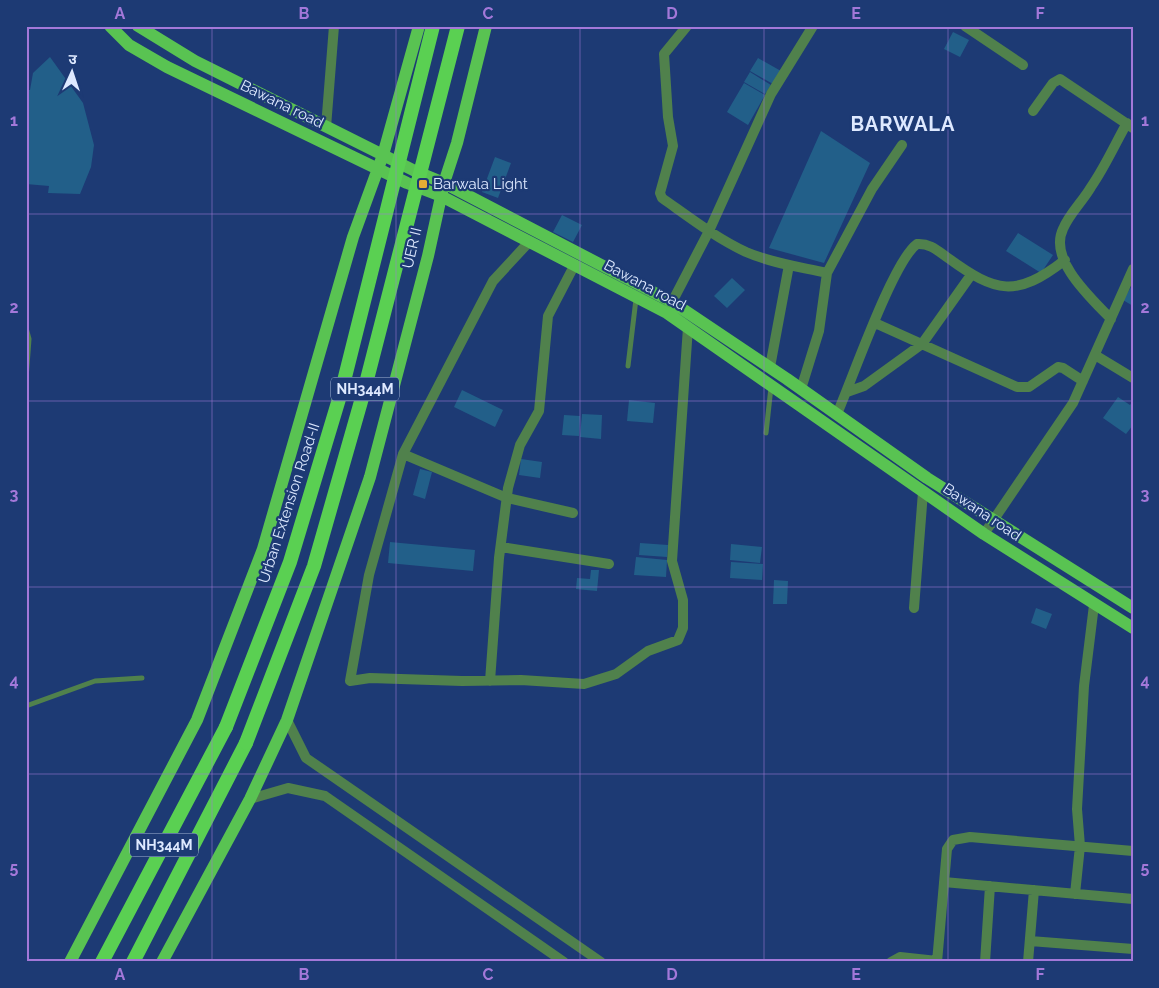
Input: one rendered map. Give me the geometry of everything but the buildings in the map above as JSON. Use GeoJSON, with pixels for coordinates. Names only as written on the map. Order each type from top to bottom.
{"type":"FeatureCollection","features":[{"type":"Feature","properties":{"kind":"highway","name":"Urban Extension Road-II"},"geometry":{"type":"LineString","coordinates":[[102,962],[226,727],[290,562],[342,389],[433,26]]}},
{"type":"Feature","properties":{"kind":"highway","name":"NH344M"},"geometry":{"type":"LineString","coordinates":[[133,962],[246,743],[316,557],[364,391],[458,26]]}},
{"type":"Feature","properties":{"kind":"main road","name":"Bawana road"},"geometry":{"type":"LineString","coordinates":[[110,26],[129,44],[166,67],[378,169],[441,196],[574,266],[636,296],[669,307],[688,328],[771,384],[923,492],[984,534],[1133,628]]}},
{"type":"Feature","properties":{"kind":"main road","name":"Bawana road"},"geometry":{"type":"LineString","coordinates":[[138,26],[195,61],[383,155],[444,183],[669,307],[770,367],[993,521],[1133,608]]}},
{"type":"Feature","properties":{"kind":"main road"},"geometry":{"type":"LineString","coordinates":[[70,962],[197,720],[263,549],[353,237],[383,155],[419,26]]}},
{"type":"Feature","properties":{"kind":"main road","name":"UER II"},"geometry":{"type":"LineString","coordinates":[[162,962],[250,799],[287,720],[370,477],[428,256],[444,183],[457,143],[486,26]]}},
{"type":"Feature","properties":{"kind":"street"},"geometry":{"type":"LineString","coordinates":[[326,127],[334,26]]}},
{"type":"Feature","properties":{"kind":"street"},"geometry":{"type":"LineString","coordinates":[[687,26],[664,54],[668,118],[673,146],[660,193],[662,198],[709,231],[746,252],[789,265],[827,273]]}},
{"type":"Feature","properties":{"kind":"street"},"geometry":{"type":"LineString","coordinates":[[669,307],[709,231],[771,94],[813,26]]}},
{"type":"Feature","properties":{"kind":"street"},"geometry":{"type":"LineString","coordinates":[[965,26],[1023,65]]}},
{"type":"Feature","properties":{"kind":"street"},"geometry":{"type":"LineString","coordinates":[[1033,111],[1053,83],[1060,79],[1130,125],[1062,231],[1060,242],[1065,260],[1074,278],[1111,319]]}},
{"type":"Feature","properties":{"kind":"street"},"geometry":{"type":"LineString","coordinates":[[802,389],[819,331],[827,273],[872,190],[902,145]]}},
{"type":"Feature","properties":{"kind":"street"},"geometry":{"type":"LineString","coordinates":[[529,242],[493,281],[403,454],[369,576],[350,681],[370,678],[521,680],[574,684],[593,682],[616,674],[648,651],[672,643],[681,634],[683,593],[672,561],[688,328]]}},
{"type":"Feature","properties":{"kind":"street"},"geometry":{"type":"LineString","coordinates":[[837,414],[895,275],[912,247],[917,244],[932,247],[971,275],[994,285],[1010,287],[1036,281],[1065,260]]}},
{"type":"Feature","properties":{"kind":"street"},"geometry":{"type":"LineString","coordinates":[[770,367],[789,265]]}},
{"type":"Feature","properties":{"kind":"street"},"geometry":{"type":"LineString","coordinates":[[490,681],[507,498],[520,445],[539,410],[548,316],[574,266]]}},
{"type":"Feature","properties":{"kind":"street"},"geometry":{"type":"LineString","coordinates":[[984,534],[1073,403],[1132,273]]}},
{"type":"Feature","properties":{"kind":"street"},"geometry":{"type":"LineString","coordinates":[[847,392],[864,386],[922,344],[971,275]]}},
{"type":"Feature","properties":{"kind":"street"},"geometry":{"type":"LineString","coordinates":[[875,323],[1024,388],[1034,385],[1058,367],[1063,368],[1083,381]]}},
{"type":"Feature","properties":{"kind":"street"},"geometry":{"type":"LineString","coordinates":[[1095,355],[1133,378]]}},
{"type":"Feature","properties":{"kind":"street"},"geometry":{"type":"LineString","coordinates":[[403,454],[507,498],[573,513]]}},
{"type":"Feature","properties":{"kind":"street"},"geometry":{"type":"LineString","coordinates":[[914,608],[923,492]]}},
{"type":"Feature","properties":{"kind":"street"},"geometry":{"type":"LineString","coordinates":[[501,547],[609,564]]}},
{"type":"Feature","properties":{"kind":"street"},"geometry":{"type":"LineString","coordinates":[[1075,894],[1080,846],[1077,809],[1083,710],[1094,605]]}},
{"type":"Feature","properties":{"kind":"street"},"geometry":{"type":"LineString","coordinates":[[287,720],[306,758],[601,962]]}},
{"type":"Feature","properties":{"kind":"street"},"geometry":{"type":"LineString","coordinates":[[250,799],[288,788],[325,796],[564,962]]}},
{"type":"Feature","properties":{"kind":"street"},"geometry":{"type":"LineString","coordinates":[[891,962],[900,956],[937,961],[949,843],[963,837],[1133,851]]}},
{"type":"Feature","properties":{"kind":"street"},"geometry":{"type":"LineString","coordinates":[[944,882],[1133,899]]}},
{"type":"Feature","properties":{"kind":"street"},"geometry":{"type":"LineString","coordinates":[[984,962],[990,886]]}},
{"type":"Feature","properties":{"kind":"street"},"geometry":{"type":"LineString","coordinates":[[1028,962],[1034,890]]}},
{"type":"Feature","properties":{"kind":"street"},"geometry":{"type":"LineString","coordinates":[[1030,941],[1133,949]]}},
{"type":"Feature","properties":{"kind":"lane"},"geometry":{"type":"LineString","coordinates":[[628,366],[636,296]]}},
{"type":"Feature","properties":{"kind":"lane"},"geometry":{"type":"LineString","coordinates":[[26,328],[30,340],[26,379]]}},
{"type":"Feature","properties":{"kind":"lane"},"geometry":{"type":"LineString","coordinates":[[766,433],[771,384]]}},
{"type":"Feature","properties":{"kind":"lane"},"geometry":{"type":"LineString","coordinates":[[26,706],[95,681],[142,678]]}},
{"type":"Feature","properties":{"kind":"place","name":"Barwala Light"},"geometry":{"type":"Point","coordinates":[423,184]}},
{"type":"Feature","properties":{"kind":"district","name":"BARWALA"},"geometry":{"type":"Point","coordinates":[903,124]}}]}
